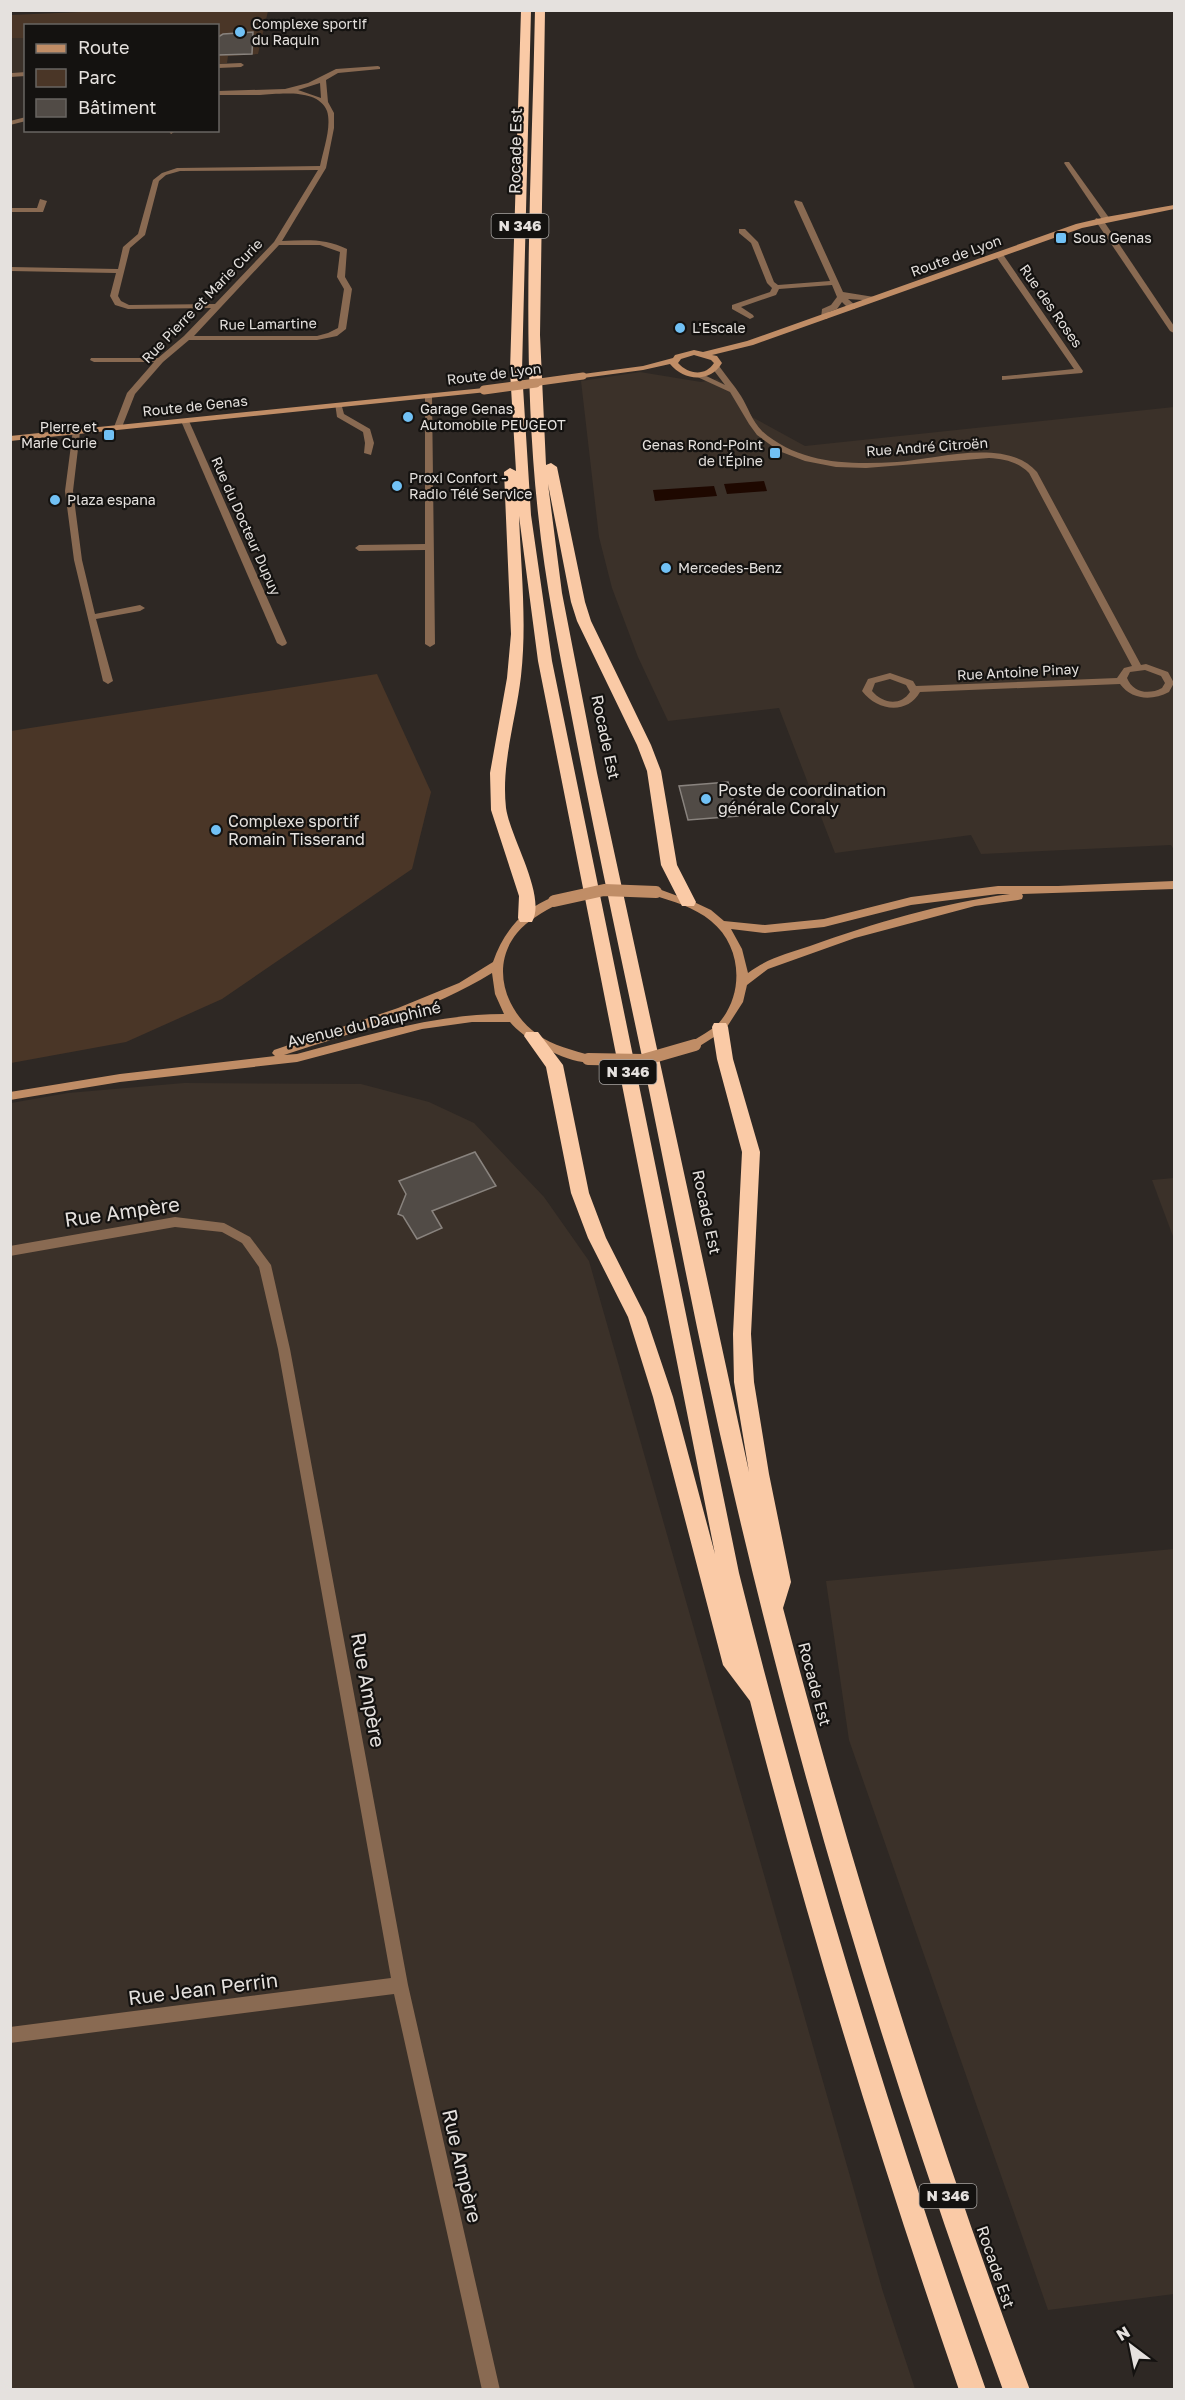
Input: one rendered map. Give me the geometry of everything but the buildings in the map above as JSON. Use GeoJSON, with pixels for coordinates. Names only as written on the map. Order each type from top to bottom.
{"type":"FeatureCollection","features":[{"type":"Feature","properties":{"kind":"highway","name":"Rocade Est"},"geometry":{"type":"LineString","coordinates":[[526,10],[516,371],[526,527],[548,673],[729,1572],[759,1698],[849,2020],[926,2259],[973,2390]]}},
{"type":"Feature","properties":{"kind":"highway","name":"Rocade Est"},"geometry":{"type":"LineString","coordinates":[[540,10],[534,335],[537,426],[544,513],[567,662],[739,1471],[772,1609],[817,1780],[910,2086],[992,2325],[1017,2390]]}},
{"type":"Feature","properties":{"kind":"highway"},"geometry":{"type":"LineString","coordinates":[[537,426],[547,434],[553,484],[578,602],[592,639],[640,736],[654,771],[669,865],[688,902]]}},
{"type":"Feature","properties":{"kind":"highway"},"geometry":{"type":"LineString","coordinates":[[519,442],[509,448],[519,634],[497,773],[499,810],[527,896],[526,918]]}},
{"type":"Feature","properties":{"kind":"highway"},"geometry":{"type":"LineString","coordinates":[[720,1027],[723,1051],[747,1130],[751,1152],[742,1334],[744,1382],[759,1474],[781,1582],[772,1609]]}},
{"type":"Feature","properties":{"kind":"highway"},"geometry":{"type":"LineString","coordinates":[[532,1036],[554,1065],[580,1193],[597,1238],[637,1317],[663,1397],[734,1665],[759,1698]]}},
{"type":"Feature","properties":{"kind":"main road","name":"Route de Lyon"},"geometry":{"type":"LineString","coordinates":[[383,400],[484,390],[643,368],[675,360],[688,353],[706,354],[750,343],[1102,220],[1174,207]]}},
{"type":"Feature","properties":{"kind":"main road","name":"Route de Lyon"},"geometry":{"type":"LineString","coordinates":[[643,368],[681,371],[697,375],[709,373],[750,343]]}},
{"type":"Feature","properties":{"kind":"main road"},"geometry":{"type":"LineString","coordinates":[[706,354],[714,358],[717,366]]}},
{"type":"Feature","properties":{"kind":"main road"},"geometry":{"type":"LineString","coordinates":[[675,360],[675,367],[681,371]]}},
{"type":"Feature","properties":{"kind":"main road","name":"Route de Genas"},"geometry":{"type":"LineString","coordinates":[[10,439],[383,400]]}},
{"type":"Feature","properties":{"kind":"main road"},"geometry":{"type":"LineString","coordinates":[[720,924],[765,929],[824,922],[911,901],[998,890],[1174,885]]}},
{"type":"Feature","properties":{"kind":"main road"},"geometry":{"type":"LineString","coordinates":[[621,888],[656,891],[688,902],[720,924],[740,951],[744,982],[737,1006],[720,1027],[695,1045],[662,1058],[625,1062],[588,1059],[558,1050],[532,1036],[512,1018],[499,992],[497,965],[506,940],[526,918],[554,901],[586,891],[621,888]]}},
{"type":"Feature","properties":{"kind":"main road"},"geometry":{"type":"LineString","coordinates":[[744,982],[764,966],[893,923],[975,902],[1058,890]]}},
{"type":"Feature","properties":{"kind":"main road","name":"Avenue du Dauphiné"},"geometry":{"type":"LineString","coordinates":[[224,1066],[291,1050],[402,1011],[463,986],[497,965]]}},
{"type":"Feature","properties":{"kind":"main road","name":"Avenue du Dauphiné"},"geometry":{"type":"LineString","coordinates":[[10,1096],[120,1078],[297,1058],[422,1025],[472,1018],[512,1018]]}},
{"type":"Feature","properties":{"kind":"street"},"geometry":{"type":"LineString","coordinates":[[219,66],[241,65]]}},
{"type":"Feature","properties":{"kind":"street"},"geometry":{"type":"LineString","coordinates":[[288,91],[313,84],[336,71],[378,68]]}},
{"type":"Feature","properties":{"kind":"street","name":"Rue Pierre et Marie Curie"},"geometry":{"type":"LineString","coordinates":[[118,427],[131,393],[160,360],[187,338],[219,306],[277,243],[323,168],[331,128],[331,113],[325,102],[323,79]]}},
{"type":"Feature","properties":{"kind":"street"},"geometry":{"type":"LineString","coordinates":[[219,93],[288,91],[310,95],[325,102]]}},
{"type":"Feature","properties":{"kind":"street"},"geometry":{"type":"LineString","coordinates":[[1067,163],[1174,331]]}},
{"type":"Feature","properties":{"kind":"street"},"geometry":{"type":"LineString","coordinates":[[219,306],[128,307],[118,303],[114,296],[127,247],[141,235],[156,180],[164,174],[179,169],[323,168]]}},
{"type":"Feature","properties":{"kind":"street"},"geometry":{"type":"LineString","coordinates":[[10,210],[40,210],[43,201]]}},
{"type":"Feature","properties":{"kind":"street"},"geometry":{"type":"LineString","coordinates":[[798,202],[833,283],[840,295],[852,307]]}},
{"type":"Feature","properties":{"kind":"street"},"geometry":{"type":"LineString","coordinates":[[742,231],[752,238],[771,283],[776,287],[833,283]]}},
{"type":"Feature","properties":{"kind":"street","name":"Rue Lamartine"},"geometry":{"type":"LineString","coordinates":[[187,338],[317,338],[332,336],[340,331],[343,327],[348,289],[341,277],[344,251],[336,245],[324,243],[277,243]]}},
{"type":"Feature","properties":{"kind":"street","name":"Rue des Roses"},"geometry":{"type":"LineString","coordinates":[[999,255],[1079,371],[1005,378]]}},
{"type":"Feature","properties":{"kind":"street"},"geometry":{"type":"LineString","coordinates":[[10,269],[120,271]]}},
{"type":"Feature","properties":{"kind":"street"},"geometry":{"type":"LineString","coordinates":[[750,317],[735,307],[773,293],[776,287]]}},
{"type":"Feature","properties":{"kind":"street"},"geometry":{"type":"LineString","coordinates":[[840,295],[874,299]]}},
{"type":"Feature","properties":{"kind":"street"},"geometry":{"type":"LineString","coordinates":[[824,317],[825,311],[834,307],[840,295]]}},
{"type":"Feature","properties":{"kind":"street"},"geometry":{"type":"LineString","coordinates":[[94,360],[160,360]]}},
{"type":"Feature","properties":{"kind":"street","name":"Rue André Citroën"},"geometry":{"type":"LineString","coordinates":[[717,366],[757,431],[782,451],[815,462],[865,465],[982,454],[1001,455],[1026,465],[1033,472],[1137,667]]}},
{"type":"Feature","properties":{"kind":"street"},"geometry":{"type":"LineString","coordinates":[[697,375],[736,394]]}},
{"type":"Feature","properties":{"kind":"street"},"geometry":{"type":"LineString","coordinates":[[428,396],[430,644]]}},
{"type":"Feature","properties":{"kind":"street"},"geometry":{"type":"LineString","coordinates":[[338,405],[340,415],[366,428],[371,440],[368,453]]}},
{"type":"Feature","properties":{"kind":"street","name":"Rue du Docteur Dupuy"},"geometry":{"type":"LineString","coordinates":[[184,421],[282,643]]}},
{"type":"Feature","properties":{"kind":"street"},"geometry":{"type":"LineString","coordinates":[[76,432],[69,491],[78,560],[108,681]]}},
{"type":"Feature","properties":{"kind":"street"},"geometry":{"type":"LineString","coordinates":[[359,549],[429,547]]}},
{"type":"Feature","properties":{"kind":"street"},"geometry":{"type":"LineString","coordinates":[[91,617],[140,608]]}},
{"type":"Feature","properties":{"kind":"street"},"geometry":{"type":"LineString","coordinates":[[1137,667],[1153,668],[1171,679],[1166,690],[1151,695],[1133,691],[1122,681],[1126,670],[1137,667]]}},
{"type":"Feature","properties":{"kind":"street"},"geometry":{"type":"LineString","coordinates":[[890,676],[904,679],[914,689],[910,700],[892,705],[873,699],[867,691],[874,679],[890,676]]}},
{"type":"Feature","properties":{"kind":"street","name":"Rue Antoine Pinay"},"geometry":{"type":"LineString","coordinates":[[914,689],[1122,681]]}},
{"type":"Feature","properties":{"kind":"street","name":"Rue Ampère"},"geometry":{"type":"LineString","coordinates":[[10,1251],[176,1222],[224,1228],[246,1240],[265,1265],[284,1349],[400,1985],[491,2390]]}},
{"type":"Feature","properties":{"kind":"street","name":"Rue Jean Perrin"},"geometry":{"type":"LineString","coordinates":[[10,2035],[400,1985]]}},
{"type":"Feature","properties":{"kind":"shaded area"},"geometry":{"type":"Polygon","coordinates":[[[10,38],[24,38],[24,72],[11,72],[10,38]]]}},
{"type":"Feature","properties":{"kind":"shaded area"},"geometry":{"type":"Polygon","coordinates":[[[640,372],[701,382],[717,379],[738,394],[752,417],[805,446],[1174,407],[1174,850],[1171,845],[981,854],[971,835],[835,853],[779,708],[668,721],[638,657],[612,588],[599,537],[581,381],[640,372]]]}},
{"type":"Feature","properties":{"kind":"shaded area"},"geometry":{"type":"Polygon","coordinates":[[[764,481],[767,491],[727,494],[724,484],[764,481]]]}},
{"type":"Feature","properties":{"kind":"shaded area"},"geometry":{"type":"Polygon","coordinates":[[[714,486],[717,496],[655,501],[653,490],[714,486]]]}},
{"type":"Feature","properties":{"kind":"shaded area"},"geometry":{"type":"Polygon","coordinates":[[[184,1083],[361,1084],[429,1102],[474,1123],[544,1197],[589,1261],[883,2292],[915,2389],[11,2390],[11,1103],[68,1093],[184,1083]]]}},
{"type":"Feature","properties":{"kind":"shaded area"},"geometry":{"type":"Polygon","coordinates":[[[1174,1178],[1174,1239],[1152,1180],[1174,1178]]]}},
{"type":"Feature","properties":{"kind":"shaded area"},"geometry":{"type":"Polygon","coordinates":[[[1174,1549],[1174,2294],[1048,2310],[849,1740],[826,1581],[1174,1549]]]}},
{"type":"Feature","properties":{"kind":"green space","name":"Complexe sportif du Raquin"},"geometry":{"type":"Polygon","coordinates":[[[129,10],[268,11],[258,54],[228,56],[227,63],[219,64],[219,24],[24,24],[24,38],[11,38],[10,15],[129,10]]]}},
{"type":"Feature","properties":{"kind":"green space","name":"Complexe sportif Romain Tisserand"},"geometry":{"type":"Polygon","coordinates":[[[377,674],[431,792],[412,869],[222,999],[126,1042],[11,1063],[11,731],[377,674]]]}},
{"type":"Feature","properties":{"kind":"place","name":"Complexe sportif du Raquin"},"geometry":{"type":"Point","coordinates":[240,32]}},
{"type":"Feature","properties":{"kind":"place","name":"Sous Genas"},"geometry":{"type":"Point","coordinates":[1061,238]}},
{"type":"Feature","properties":{"kind":"place","name":"L'Escale"},"geometry":{"type":"Point","coordinates":[680,328]}},
{"type":"Feature","properties":{"kind":"place","name":"Garage Genas Automobile PEUGEOT"},"geometry":{"type":"Point","coordinates":[408,417]}},
{"type":"Feature","properties":{"kind":"place","name":"Pierre et Marie Curie"},"geometry":{"type":"Point","coordinates":[109,435]}},
{"type":"Feature","properties":{"kind":"place","name":"Genas Rond-Point de l'Épine"},"geometry":{"type":"Point","coordinates":[775,453]}},
{"type":"Feature","properties":{"kind":"place","name":"Proxi Confort - Radio Télé Service"},"geometry":{"type":"Point","coordinates":[397,486]}},
{"type":"Feature","properties":{"kind":"place","name":"Plaza espana"},"geometry":{"type":"Point","coordinates":[55,500]}},
{"type":"Feature","properties":{"kind":"place","name":"Mercedes-Benz"},"geometry":{"type":"Point","coordinates":[666,568]}},
{"type":"Feature","properties":{"kind":"place","name":"Poste de coordination générale Coraly"},"geometry":{"type":"Point","coordinates":[706,799]}},
{"type":"Feature","properties":{"kind":"place","name":"Complexe sportif Romain Tisserand"},"geometry":{"type":"Point","coordinates":[216,830]}}]}
